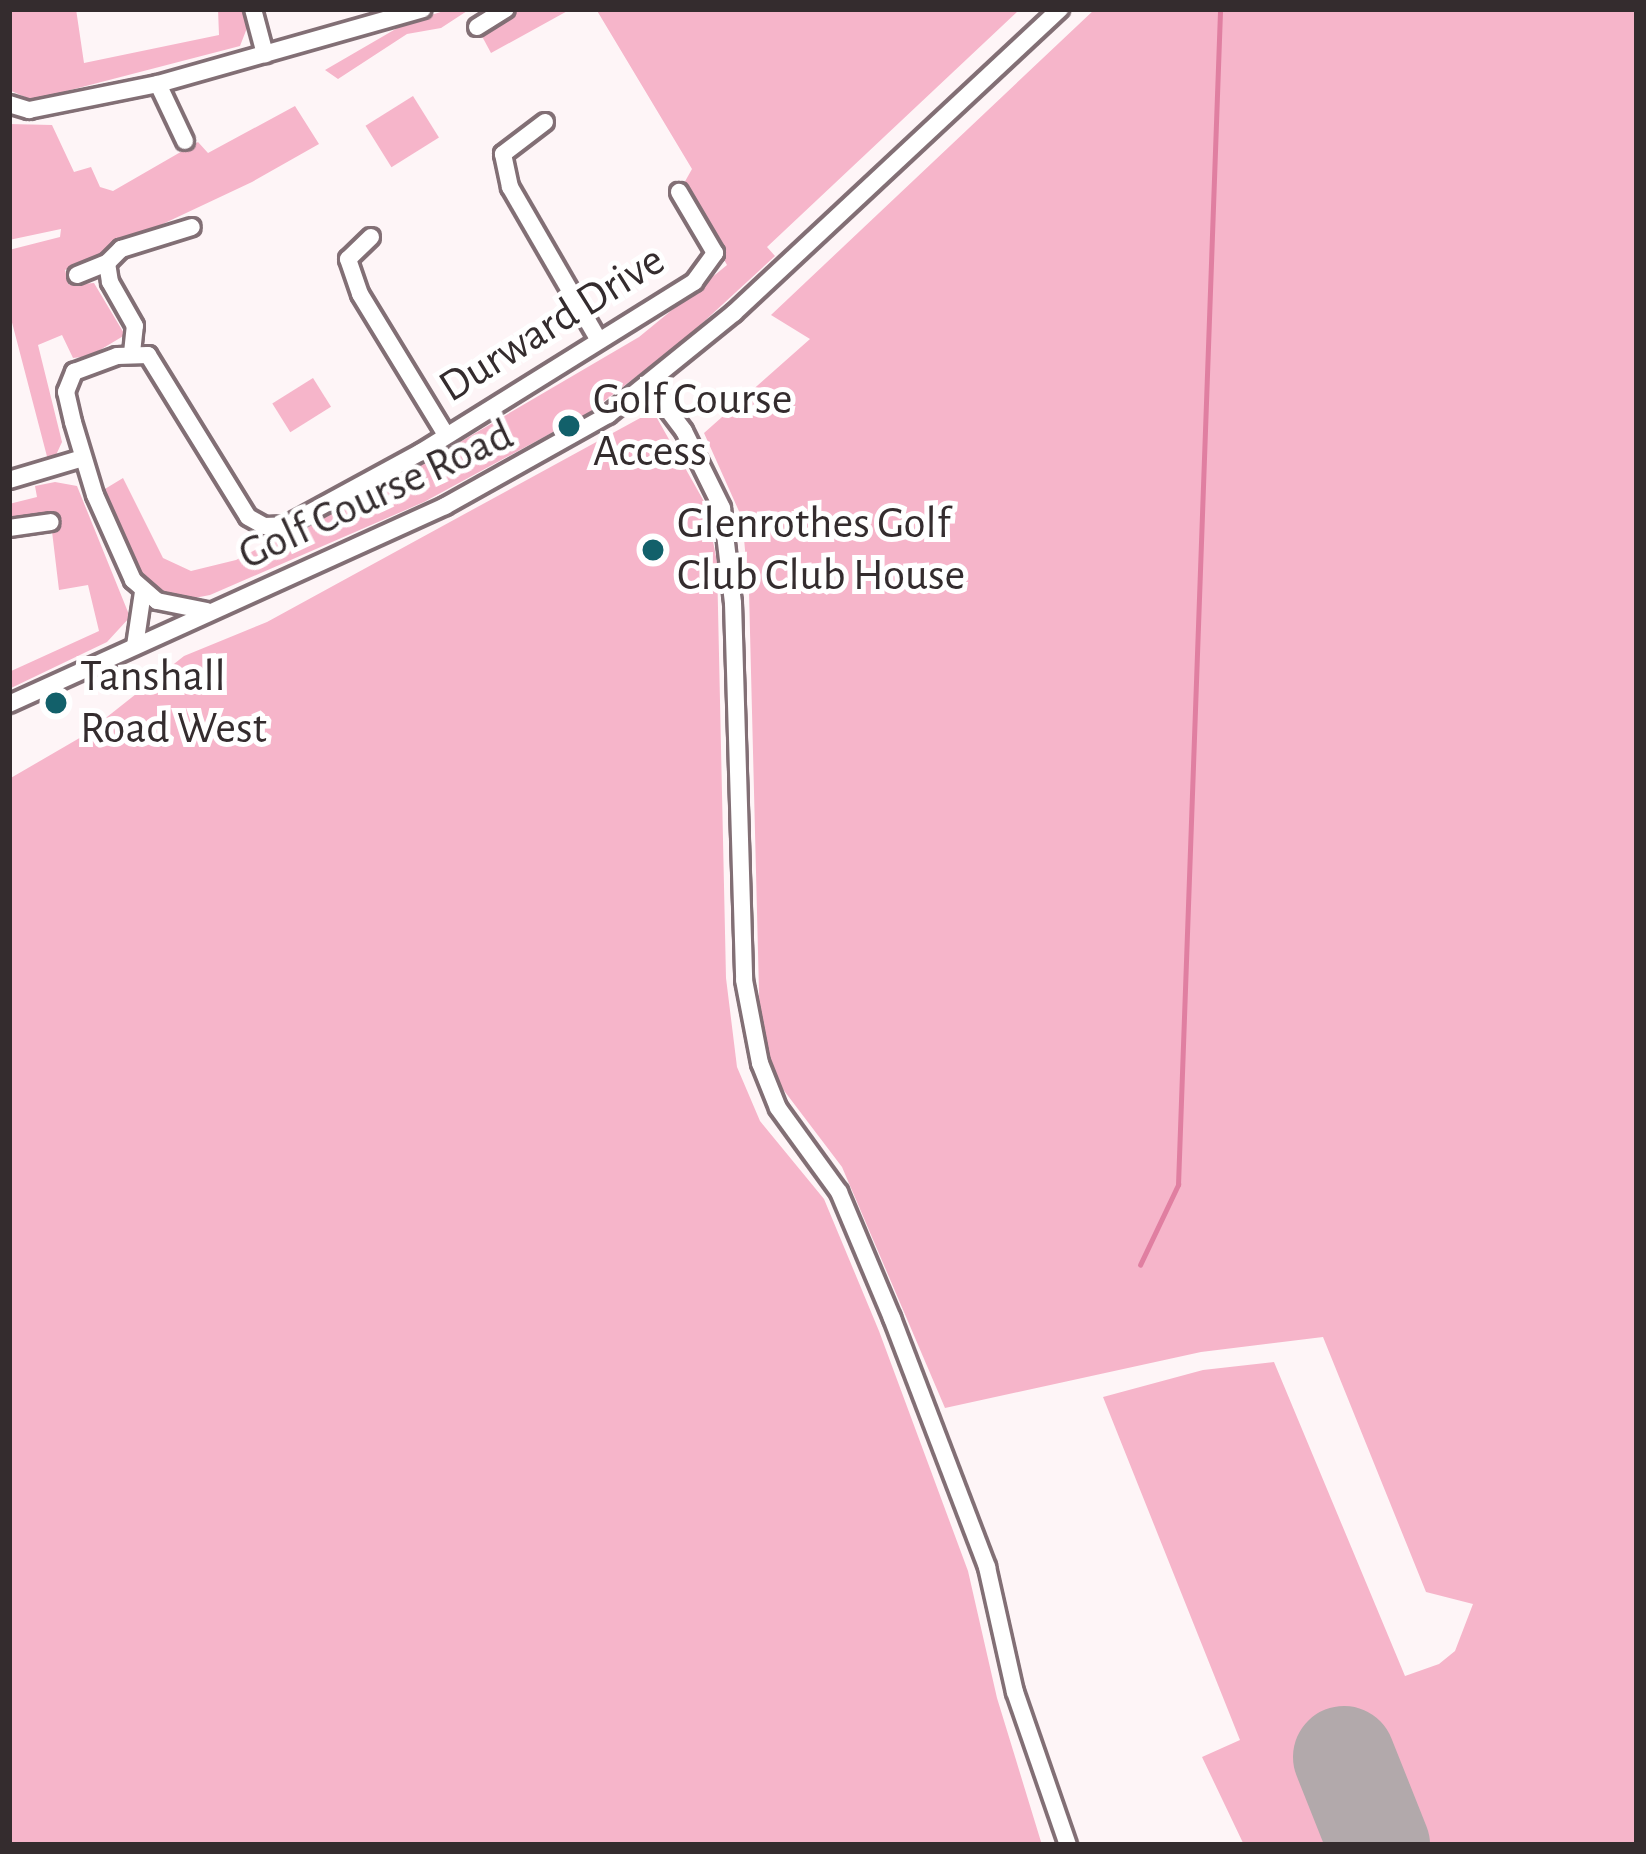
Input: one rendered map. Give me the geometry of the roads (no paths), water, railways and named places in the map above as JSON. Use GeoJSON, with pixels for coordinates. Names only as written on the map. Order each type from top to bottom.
{"type":"FeatureCollection","features":[{"type":"Feature","properties":{"kind":"street"},"geometry":{"type":"LineString","coordinates":[[253,9],[265,54]]}},
{"type":"Feature","properties":{"kind":"street"},"geometry":{"type":"LineString","coordinates":[[9,104],[29,110],[158,84],[423,9]]}},
{"type":"Feature","properties":{"kind":"street"},"geometry":{"type":"LineString","coordinates":[[477,27],[506,9]]}},
{"type":"Feature","properties":{"kind":"street","name":"Golf Course Road"},"geometry":{"type":"LineString","coordinates":[[9,704],[502,478],[650,386],[1060,9]]}},
{"type":"Feature","properties":{"kind":"street"},"geometry":{"type":"LineString","coordinates":[[158,84],[185,141]]}},
{"type":"Feature","properties":{"kind":"street"},"geometry":{"type":"LineString","coordinates":[[545,122],[503,154],[510,187],[598,339]]}},
{"type":"Feature","properties":{"kind":"street","name":"Durward Drive"},"geometry":{"type":"LineString","coordinates":[[131,353],[156,362],[240,506],[264,526],[287,525],[694,283],[715,253],[679,192]]}},
{"type":"Feature","properties":{"kind":"street"},"geometry":{"type":"LineString","coordinates":[[77,275],[107,263],[122,249],[192,226]]}},
{"type":"Feature","properties":{"kind":"street"},"geometry":{"type":"LineString","coordinates":[[371,237],[348,259],[360,294],[445,433]]}},
{"type":"Feature","properties":{"kind":"street"},"geometry":{"type":"LineString","coordinates":[[107,263],[110,283],[135,326],[131,353],[85,366],[67,381],[83,458],[110,532],[143,592],[175,608],[214,611]]}},
{"type":"Feature","properties":{"kind":"street"},"geometry":{"type":"LineString","coordinates":[[650,386],[684,431],[722,508],[733,604],[744,980],[760,1063],[778,1108],[839,1192],[892,1318],[987,1567],[1015,1692],[1068,1845]]}},
{"type":"Feature","properties":{"kind":"street"},"geometry":{"type":"LineString","coordinates":[[9,480],[83,458]]}},
{"type":"Feature","properties":{"kind":"street"},"geometry":{"type":"LineString","coordinates":[[9,528],[51,522]]}},
{"type":"Feature","properties":{"kind":"street"},"geometry":{"type":"LineString","coordinates":[[135,646],[143,592]]}},
{"type":"Feature","properties":{"kind":"waterway"},"geometry":{"type":"LineString","coordinates":[[1140,1265],[1178,1185],[1220,9]]}},
{"type":"Feature","properties":{"kind":"place","name":"Golf Course Access"},"geometry":{"type":"Point","coordinates":[569,426]}},
{"type":"Feature","properties":{"kind":"place","name":"Glenrothes Golf Club Club House"},"geometry":{"type":"Point","coordinates":[653,550]}},
{"type":"Feature","properties":{"kind":"place","name":"Tanshall Road West"},"geometry":{"type":"Point","coordinates":[56,703]}}]}
